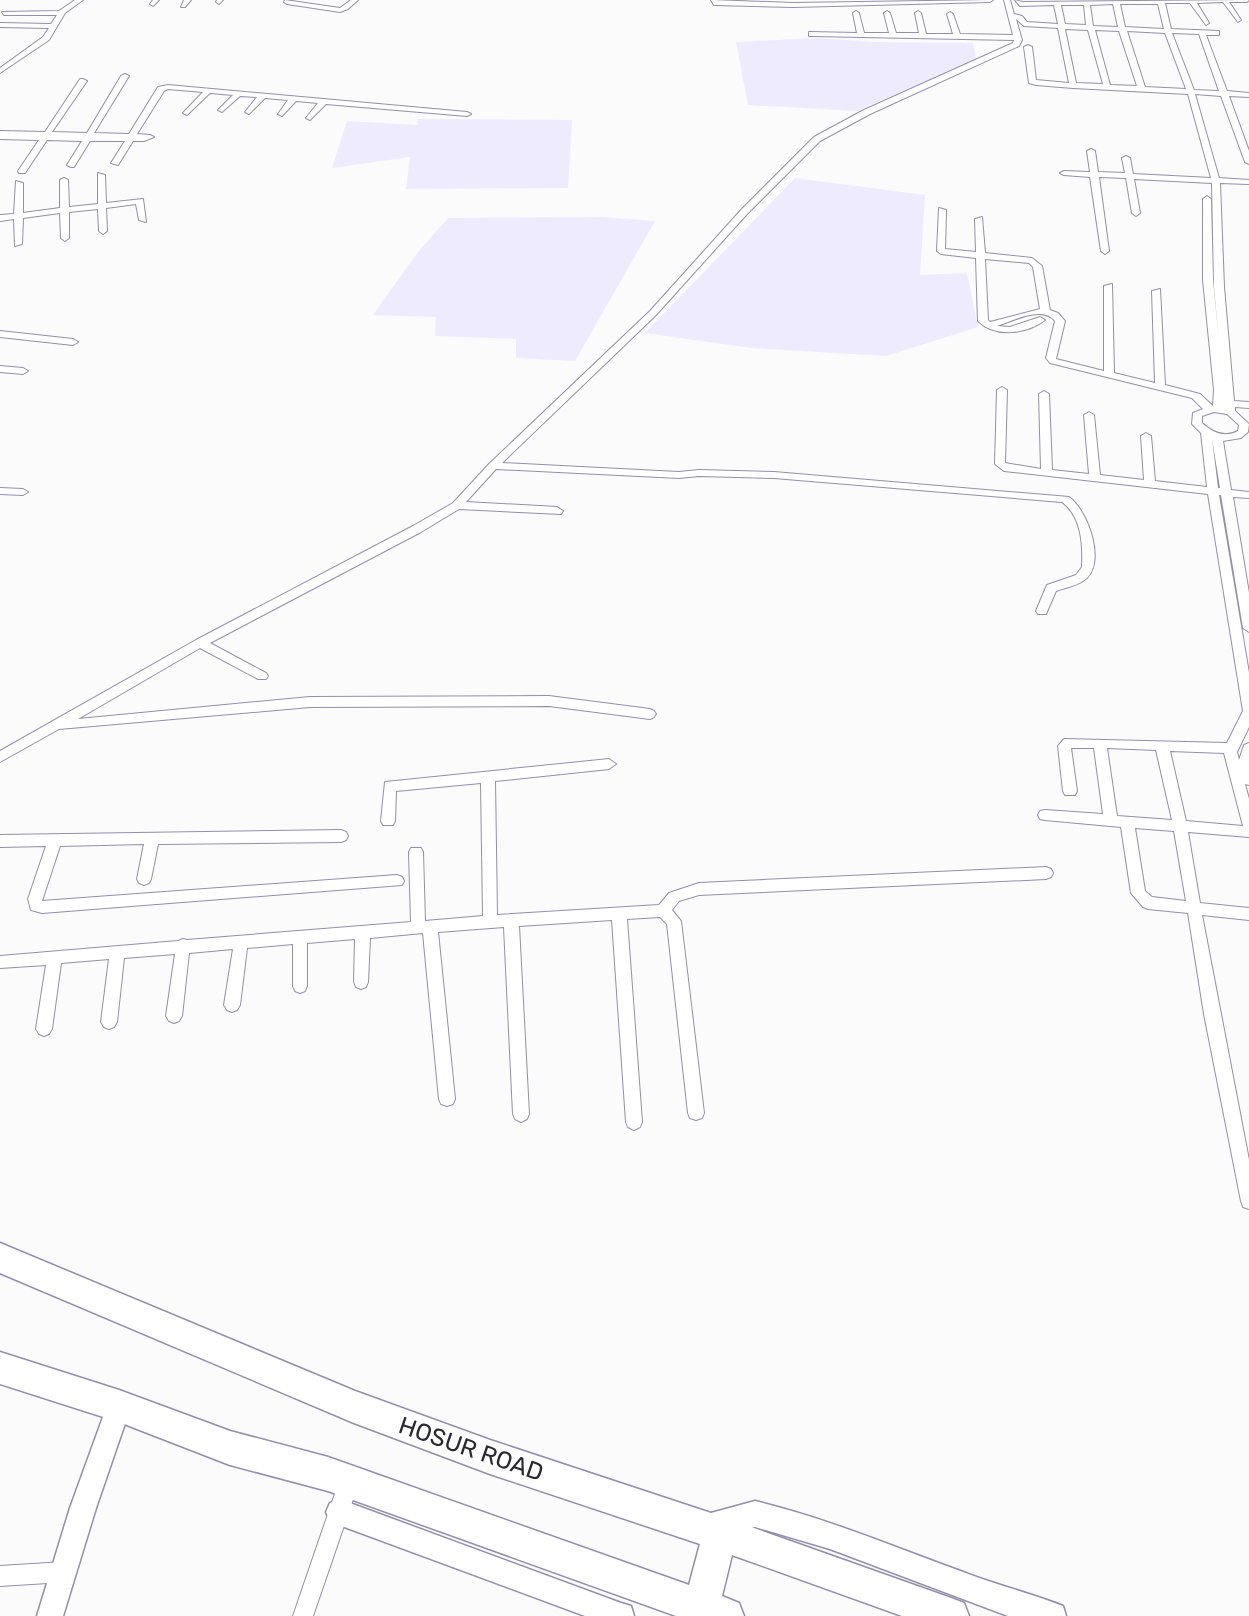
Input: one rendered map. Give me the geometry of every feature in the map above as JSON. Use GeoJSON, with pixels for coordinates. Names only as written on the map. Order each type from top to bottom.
{"type":"FeatureCollection","features":[{"type":"Feature","properties":{"kind":"highway","name":"HOSUR ROAD"},"geometry":{"type":"LineString","coordinates":[[2,1264],[354,1407],[489,1457],[711,1530],[951,1616]]}},
{"type":"Feature","properties":{"kind":"highway"},"geometry":{"type":"LineString","coordinates":[[0,1368],[119,1406],[230,1448],[344,1497],[713,1611],[711,1530]]}},
{"type":"Feature","properties":{"kind":"street"},"geometry":{"type":"LineString","coordinates":[[0,71],[46,38],[61,13],[80,0]]}},
{"type":"Feature","properties":{"kind":"street"},"geometry":{"type":"LineString","coordinates":[[183,6],[188,0]]}},
{"type":"Feature","properties":{"kind":"street"},"geometry":{"type":"LineString","coordinates":[[289,0],[287,2],[342,9],[355,0]]}},
{"type":"Feature","properties":{"kind":"street"},"geometry":{"type":"LineString","coordinates":[[314,6],[320,0]]}},
{"type":"Feature","properties":{"kind":"street"},"geometry":{"type":"LineString","coordinates":[[714,0],[714,3],[799,5],[990,0]]}},
{"type":"Feature","properties":{"kind":"street"},"geometry":{"type":"LineString","coordinates":[[0,757],[200,643],[417,529],[457,504],[493,465],[653,313],[744,212],[814,141],[867,112],[1017,43],[1007,0]]}},
{"type":"Feature","properties":{"kind":"street"},"geometry":{"type":"LineString","coordinates":[[1018,0],[1020,4],[1247,0]]}},
{"type":"Feature","properties":{"kind":"street"},"geometry":{"type":"LineString","coordinates":[[1191,1],[1206,23]]}},
{"type":"Feature","properties":{"kind":"street"},"geometry":{"type":"LineString","coordinates":[[1225,1],[1238,20]]}},
{"type":"Feature","properties":{"kind":"street"},"geometry":{"type":"LineString","coordinates":[[1116,2],[1118,16],[1142,89]]}},
{"type":"Feature","properties":{"kind":"street"},"geometry":{"type":"LineString","coordinates":[[1157,2],[1187,91],[1212,180],[1229,408],[1241,420],[1245,428],[1243,432],[1234,437],[1212,434],[1197,424],[1196,419],[1201,412],[1214,410],[1229,408],[1249,405]]}},
{"type":"Feature","properties":{"kind":"street"},"geometry":{"type":"LineString","coordinates":[[1057,3],[1074,86]]}},
{"type":"Feature","properties":{"kind":"street"},"geometry":{"type":"LineString","coordinates":[[1087,3],[1087,15],[1107,87]]}},
{"type":"Feature","properties":{"kind":"street"},"geometry":{"type":"LineString","coordinates":[[4,13],[61,13]]}},
{"type":"Feature","properties":{"kind":"street"},"geometry":{"type":"LineString","coordinates":[[856,13],[861,34]]}},
{"type":"Feature","properties":{"kind":"street"},"geometry":{"type":"LineString","coordinates":[[887,13],[893,35]]}},
{"type":"Feature","properties":{"kind":"street"},"geometry":{"type":"LineString","coordinates":[[918,13],[923,35]]}},
{"type":"Feature","properties":{"kind":"street"},"geometry":{"type":"LineString","coordinates":[[950,14],[957,36]]}},
{"type":"Feature","properties":{"kind":"street"},"geometry":{"type":"LineString","coordinates":[[1012,16],[1020,17],[1026,25],[1216,33]]}},
{"type":"Feature","properties":{"kind":"street"},"geometry":{"type":"LineString","coordinates":[[0,25],[52,26]]}},
{"type":"Feature","properties":{"kind":"street"},"geometry":{"type":"LineString","coordinates":[[1202,33],[1249,162]]}},
{"type":"Feature","properties":{"kind":"street"},"geometry":{"type":"LineString","coordinates":[[812,34],[1017,37]]}},
{"type":"Feature","properties":{"kind":"street"},"geometry":{"type":"LineString","coordinates":[[1028,47],[1033,82],[1249,95]]}},
{"type":"Feature","properties":{"kind":"street"},"geometry":{"type":"LineString","coordinates":[[71,165],[125,76]]}},
{"type":"Feature","properties":{"kind":"street"},"geometry":{"type":"LineString","coordinates":[[22,171],[83,81]]}},
{"type":"Feature","properties":{"kind":"street"},"geometry":{"type":"LineString","coordinates":[[116,163],[161,89],[173,87],[467,114]]}},
{"type":"Feature","properties":{"kind":"street"},"geometry":{"type":"LineString","coordinates":[[187,113],[209,90]]}},
{"type":"Feature","properties":{"kind":"street"},"geometry":{"type":"LineString","coordinates":[[222,110],[239,93]]}},
{"type":"Feature","properties":{"kind":"street"},"geometry":{"type":"LineString","coordinates":[[249,112],[263,95]]}},
{"type":"Feature","properties":{"kind":"street"},"geometry":{"type":"LineString","coordinates":[[282,114],[294,98]]}},
{"type":"Feature","properties":{"kind":"street"},"geometry":{"type":"LineString","coordinates":[[310,118],[324,101]]}},
{"type":"Feature","properties":{"kind":"street"},"geometry":{"type":"LineString","coordinates":[[2,136],[131,137]]}},
{"type":"Feature","properties":{"kind":"street"},"geometry":{"type":"LineString","coordinates":[[1091,151],[1105,251]]}},
{"type":"Feature","properties":{"kind":"street"},"geometry":{"type":"LineString","coordinates":[[1126,158],[1136,213]]}},
{"type":"Feature","properties":{"kind":"street"},"geometry":{"type":"LineString","coordinates":[[1064,173],[1249,182]]}},
{"type":"Feature","properties":{"kind":"street"},"geometry":{"type":"LineString","coordinates":[[101,175],[103,231]]}},
{"type":"Feature","properties":{"kind":"street"},"geometry":{"type":"LineString","coordinates":[[64,180],[64,237]]}},
{"type":"Feature","properties":{"kind":"street"},"geometry":{"type":"LineString","coordinates":[[1212,180],[1208,280],[1219,390],[1214,410]]}},
{"type":"Feature","properties":{"kind":"street"},"geometry":{"type":"LineString","coordinates":[[18,244],[19,183]]}},
{"type":"Feature","properties":{"kind":"street"},"geometry":{"type":"LineString","coordinates":[[0,218],[140,201],[143,220]]}},
{"type":"Feature","properties":{"kind":"street"},"geometry":{"type":"LineString","coordinates":[[942,210],[941,251],[1035,263],[1045,310]]}},
{"type":"Feature","properties":{"kind":"street"},"geometry":{"type":"LineString","coordinates":[[979,219],[983,321],[994,330],[1005,331],[1056,315]]}},
{"type":"Feature","properties":{"kind":"street"},"geometry":{"type":"LineString","coordinates":[[1109,285],[1109,376]]}},
{"type":"Feature","properties":{"kind":"street"},"geometry":{"type":"LineString","coordinates":[[1157,291],[1160,388]]}},
{"type":"Feature","properties":{"kind":"street"},"geometry":{"type":"LineString","coordinates":[[988,325],[1045,310],[1056,315],[1060,321],[1051,360],[1200,398],[1214,410]]}},
{"type":"Feature","properties":{"kind":"street"},"geometry":{"type":"LineString","coordinates":[[0,334],[73,342]]}},
{"type":"Feature","properties":{"kind":"street"},"geometry":{"type":"LineString","coordinates":[[0,369],[23,371]]}},
{"type":"Feature","properties":{"kind":"street"},"geometry":{"type":"LineString","coordinates":[[1002,390],[1000,464],[1007,469],[1249,495]]}},
{"type":"Feature","properties":{"kind":"street"},"geometry":{"type":"LineString","coordinates":[[1044,394],[1047,474]]}},
{"type":"Feature","properties":{"kind":"street"},"geometry":{"type":"LineString","coordinates":[[1089,415],[1095,479]]}},
{"type":"Feature","properties":{"kind":"street"},"geometry":{"type":"LineString","coordinates":[[1212,434],[1213,491],[1249,711],[1248,718],[1230,748],[1249,824]]}},
{"type":"Feature","properties":{"kind":"street"},"geometry":{"type":"LineString","coordinates":[[1212,434],[1227,493],[1249,628]]}},
{"type":"Feature","properties":{"kind":"street"},"geometry":{"type":"LineString","coordinates":[[1146,436],[1150,485]]}},
{"type":"Feature","properties":{"kind":"street"},"geometry":{"type":"LineString","coordinates":[[493,465],[679,475],[699,473],[774,476],[1065,499],[1074,504],[1081,518],[1088,568],[1080,578],[1051,588],[1042,611]]}},
{"type":"Feature","properties":{"kind":"street"},"geometry":{"type":"LineString","coordinates":[[0,491],[23,492]]}},
{"type":"Feature","properties":{"kind":"street"},"geometry":{"type":"LineString","coordinates":[[457,504],[557,511]]}},
{"type":"Feature","properties":{"kind":"street"},"geometry":{"type":"LineString","coordinates":[[200,643],[262,676]]}},
{"type":"Feature","properties":{"kind":"street"},"geometry":{"type":"LineString","coordinates":[[56,725],[310,702],[549,701],[650,714]]}},
{"type":"Feature","properties":{"kind":"street"},"geometry":{"type":"LineString","coordinates":[[1070,791],[1064,746],[1069,742],[1230,748]]}},
{"type":"Feature","properties":{"kind":"street"},"geometry":{"type":"LineString","coordinates":[[1100,744],[1111,820]]}},
{"type":"Feature","properties":{"kind":"street"},"geometry":{"type":"LineString","coordinates":[[1162,746],[1180,826],[1212,1014],[1249,1201]]}},
{"type":"Feature","properties":{"kind":"street"},"geometry":{"type":"LineString","coordinates":[[1249,748],[1245,761],[1249,780]]}},
{"type":"Feature","properties":{"kind":"street"},"geometry":{"type":"LineString","coordinates":[[388,821],[390,786],[609,764]]}},
{"type":"Feature","properties":{"kind":"street"},"geometry":{"type":"LineString","coordinates":[[488,777],[490,922]]}},
{"type":"Feature","properties":{"kind":"street"},"geometry":{"type":"LineString","coordinates":[[1045,815],[1249,832]]}},
{"type":"Feature","properties":{"kind":"street"},"geometry":{"type":"LineString","coordinates":[[1127,822],[1140,896],[1148,903],[1249,914]]}},
{"type":"Feature","properties":{"kind":"street"},"geometry":{"type":"LineString","coordinates":[[0,841],[341,836]]}},
{"type":"Feature","properties":{"kind":"street"},"geometry":{"type":"LineString","coordinates":[[144,879],[152,839]]}},
{"type":"Feature","properties":{"kind":"street"},"geometry":{"type":"LineString","coordinates":[[55,840],[34,899],[36,906],[397,881]]}},
{"type":"Feature","properties":{"kind":"street"},"geometry":{"type":"LineString","coordinates":[[416,852],[447,1099]]}},
{"type":"Feature","properties":{"kind":"street"},"geometry":{"type":"LineString","coordinates":[[663,911],[674,897],[699,889],[1046,873]]}},
{"type":"Feature","properties":{"kind":"street"},"geometry":{"type":"LineString","coordinates":[[0,962],[183,945],[663,911],[674,921],[696,1113]]}},
{"type":"Feature","properties":{"kind":"street"},"geometry":{"type":"LineString","coordinates":[[619,914],[634,1122]]}},
{"type":"Feature","properties":{"kind":"street"},"geometry":{"type":"LineString","coordinates":[[511,920],[521,1113]]}},
{"type":"Feature","properties":{"kind":"street"},"geometry":{"type":"LineString","coordinates":[[361,982],[363,932]]}},
{"type":"Feature","properties":{"kind":"street"},"geometry":{"type":"LineString","coordinates":[[300,937],[300,986]]}},
{"type":"Feature","properties":{"kind":"street"},"geometry":{"type":"LineString","coordinates":[[232,1005],[241,942]]}},
{"type":"Feature","properties":{"kind":"street"},"geometry":{"type":"LineString","coordinates":[[174,1016],[183,945]]}},
{"type":"Feature","properties":{"kind":"street"},"geometry":{"type":"LineString","coordinates":[[109,1022],[117,952]]}},
{"type":"Feature","properties":{"kind":"street"},"geometry":{"type":"LineString","coordinates":[[44,1029],[55,957]]}},
{"type":"Feature","properties":{"kind":"street"},"geometry":{"type":"LineString","coordinates":[[50,1616],[83,1508],[119,1406]]}},
{"type":"Feature","properties":{"kind":"street"},"geometry":{"type":"LineString","coordinates":[[303,1616],[344,1497],[621,1616]]}},
{"type":"Feature","properties":{"kind":"street"},"geometry":{"type":"LineString","coordinates":[[711,1530],[754,1514],[771,1518],[830,1536],[1009,1603],[1053,1616]]}},
{"type":"Feature","properties":{"kind":"street"},"geometry":{"type":"LineString","coordinates":[[0,1576],[64,1572]]}},
{"type":"Feature","properties":{"kind":"shaded area"},"geometry":{"type":"Polygon","coordinates":[[[816,38],[876,42],[973,43],[976,59],[857,111],[748,105],[736,42],[816,38]]]}},
{"type":"Feature","properties":{"kind":"shaded area"},"geometry":{"type":"Polygon","coordinates":[[[417,119],[572,120],[568,188],[406,189],[410,157],[332,168],[347,121],[418,125],[417,119]]]}},
{"type":"Feature","properties":{"kind":"shaded area"},"geometry":{"type":"Polygon","coordinates":[[[795,178],[925,195],[920,275],[967,273],[978,327],[886,356],[751,348],[645,333],[795,178]]]}},
{"type":"Feature","properties":{"kind":"shaded area"},"geometry":{"type":"Polygon","coordinates":[[[602,217],[655,221],[575,361],[516,358],[516,339],[435,336],[436,317],[373,315],[418,252],[448,218],[602,217]]]}}]}
